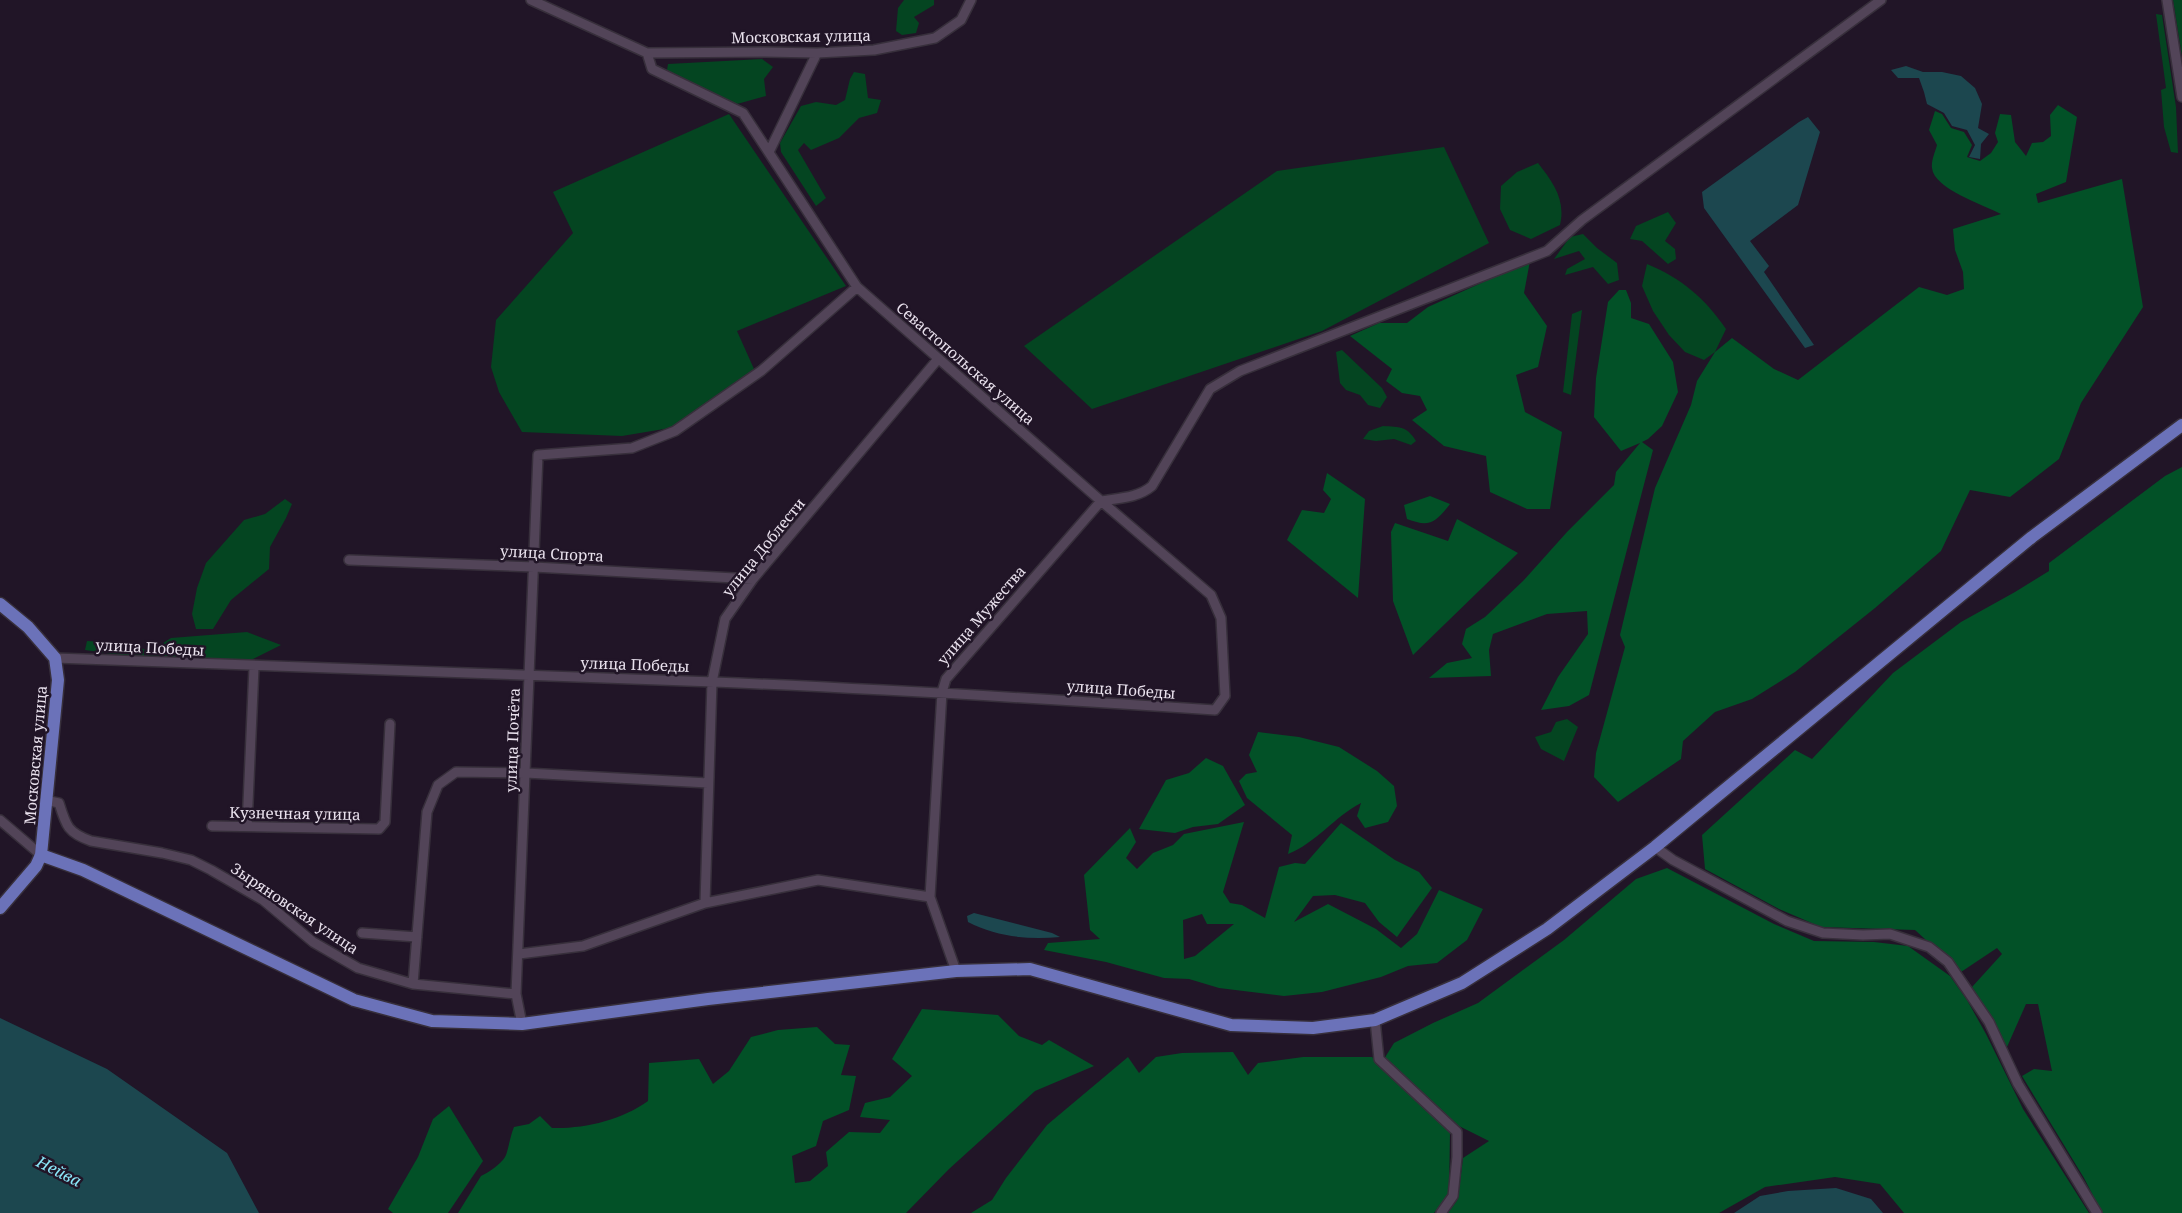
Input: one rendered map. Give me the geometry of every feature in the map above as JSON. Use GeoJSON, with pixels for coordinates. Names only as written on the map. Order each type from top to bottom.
{"type":"FeatureCollection","features":[{"type":"Feature","properties":{"kind":"main road"},"geometry":{"type":"LineString","coordinates":[[0,908],[36,866],[41,855],[83,870],[354,1000],[432,1021],[522,1024],[708,999],[956,971],[1030,969],[1230,1025],[1313,1028],[1375,1020],[1462,983],[1548,929],[1655,847],[2032,537],[2182,425]]}},
{"type":"Feature","properties":{"kind":"main road"},"geometry":{"type":"LineString","coordinates":[[0,604],[28,627],[55,658]]}},
{"type":"Feature","properties":{"kind":"main road","name":"Московская улица"},"geometry":{"type":"LineString","coordinates":[[41,855],[58,680],[55,658]]}},
{"type":"Feature","properties":{"kind":"street"},"geometry":{"type":"LineString","coordinates":[[531,0],[648,53]]}},
{"type":"Feature","properties":{"kind":"street","name":"Московская улица"},"geometry":{"type":"LineString","coordinates":[[648,53],[817,54],[874,50],[935,38],[961,21],[972,0]]}},
{"type":"Feature","properties":{"kind":"street"},"geometry":{"type":"LineString","coordinates":[[1101,501],[1135,496],[1152,486],[1210,389],[1240,371],[1547,250],[1582,220],[1881,0]]}},
{"type":"Feature","properties":{"kind":"street"},"geometry":{"type":"LineString","coordinates":[[2167,0],[2182,97]]}},
{"type":"Feature","properties":{"kind":"street","name":"Севастопольская улица"},"geometry":{"type":"LineString","coordinates":[[648,53],[652,69],[743,113],[857,287],[1211,595],[1221,618],[1225,696],[1215,710]]}},
{"type":"Feature","properties":{"kind":"street"},"geometry":{"type":"LineString","coordinates":[[769,152],[817,54]]}},
{"type":"Feature","properties":{"kind":"street","name":"улица Почёта"},"geometry":{"type":"LineString","coordinates":[[522,1024],[516,994],[538,456],[632,448],[675,431],[761,371],[857,287]]}},
{"type":"Feature","properties":{"kind":"street","name":"улица Доблести"},"geometry":{"type":"LineString","coordinates":[[705,903],[712,682],[725,619],[753,579],[938,359]]}},
{"type":"Feature","properties":{"kind":"street","name":"улица Мужества"},"geometry":{"type":"LineString","coordinates":[[956,971],[930,897],[942,692],[946,679],[1101,501]]}},
{"type":"Feature","properties":{"kind":"street","name":"улица Спорта"},"geometry":{"type":"LineString","coordinates":[[349,561],[534,567],[753,579]]}},
{"type":"Feature","properties":{"kind":"street","name":"улица Победы"},"geometry":{"type":"LineString","coordinates":[[55,658],[942,692],[1215,710]]}},
{"type":"Feature","properties":{"kind":"street"},"geometry":{"type":"LineString","coordinates":[[248,826],[254,667]]}},
{"type":"Feature","properties":{"kind":"street","name":"Кузнечная улица"},"geometry":{"type":"LineString","coordinates":[[212,826],[378,829],[385,822],[390,724]]}},
{"type":"Feature","properties":{"kind":"street"},"geometry":{"type":"LineString","coordinates":[[413,984],[428,813],[438,785],[456,772],[526,773],[708,783]]}},
{"type":"Feature","properties":{"kind":"street","name":"Зыряновская улица"},"geometry":{"type":"LineString","coordinates":[[45,800],[59,803],[68,828],[75,835],[91,841],[190,860],[211,870],[263,900],[313,942],[358,968],[413,984],[516,994]]}},
{"type":"Feature","properties":{"kind":"street"},"geometry":{"type":"LineString","coordinates":[[0,820],[41,855]]}},
{"type":"Feature","properties":{"kind":"street"},"geometry":{"type":"LineString","coordinates":[[1655,847],[1672,860],[1787,921],[1823,933],[1890,934],[1929,947],[1948,962],[1989,1022],[2018,1084],[2097,1213]]}},
{"type":"Feature","properties":{"kind":"street"},"geometry":{"type":"LineString","coordinates":[[519,954],[583,946],[705,903],[818,880],[930,897]]}},
{"type":"Feature","properties":{"kind":"street","name":"Зыряновская улица"},"geometry":{"type":"LineString","coordinates":[[362,933],[417,937]]}},
{"type":"Feature","properties":{"kind":"street"},"geometry":{"type":"LineString","coordinates":[[1375,1020],[1379,1059],[1457,1132],[1454,1196],[1441,1213]]}},
{"type":"Feature","properties":{"kind":"green space"},"geometry":{"type":"Polygon","coordinates":[[[904,0],[934,0],[934,5],[914,17],[919,23],[916,33],[902,35],[896,31],[898,8],[904,0]]]}},
{"type":"Feature","properties":{"kind":"green space"},"geometry":{"type":"Polygon","coordinates":[[[2173,0],[2182,0],[2182,56],[2173,0]]]}},
{"type":"Feature","properties":{"kind":"green space"},"geometry":{"type":"Polygon","coordinates":[[[2156,14],[2162,15],[2176,107],[2178,153],[2171,152],[2164,127],[2161,90],[2166,88],[2156,14]]]}},
{"type":"Feature","properties":{"kind":"green space"},"geometry":{"type":"Polygon","coordinates":[[[762,59],[773,67],[764,79],[766,96],[737,104],[667,70],[668,64],[762,59]]]}},
{"type":"Feature","properties":{"kind":"green space"},"geometry":{"type":"Polygon","coordinates":[[[854,72],[865,74],[868,98],[881,100],[877,113],[859,118],[839,138],[811,150],[804,143],[798,150],[826,198],[816,206],[781,152],[780,143],[801,106],[816,102],[836,105],[845,100],[854,72]]]}},
{"type":"Feature","properties":{"kind":"green space"},"geometry":{"type":"Polygon","coordinates":[[[2058,105],[2077,117],[2066,182],[2036,194],[2038,203],[2122,179],[2143,307],[2081,403],[2059,459],[2010,497],[1970,490],[1941,551],[1795,672],[1752,699],[1715,712],[1683,741],[1681,759],[1618,802],[1594,777],[1596,753],[1625,647],[1620,635],[1655,488],[1691,405],[1697,381],[1715,352],[1732,338],[1774,369],[1798,380],[1919,287],[1947,295],[1964,289],[1963,272],[1955,250],[1953,229],[2001,214],[1950,189],[1935,176],[1932,165],[1937,145],[1929,130],[1935,111],[1942,114],[1951,128],[1964,132],[1972,145],[1967,157],[1980,161],[1991,153],[1998,142],[1995,133],[2000,114],[2011,115],[2015,142],[2026,156],[2032,143],[2043,142],[2051,136],[2050,115],[2058,105]]]}},
{"type":"Feature","properties":{"kind":"green space"},"geometry":{"type":"Polygon","coordinates":[[[729,114],[846,286],[737,331],[754,369],[670,428],[622,436],[522,432],[499,392],[491,367],[496,320],[573,233],[553,192],[729,114]]]}},
{"type":"Feature","properties":{"kind":"green space"},"geometry":{"type":"Polygon","coordinates":[[[1444,147],[1489,243],[1322,331],[1092,409],[1024,346],[1277,171],[1444,147]]]}},
{"type":"Feature","properties":{"kind":"green space"},"geometry":{"type":"Polygon","coordinates":[[[1538,163],[1557,192],[1560,199],[1561,216],[1560,225],[1531,239],[1510,230],[1500,209],[1501,186],[1517,172],[1538,163]]]}},
{"type":"Feature","properties":{"kind":"green space"},"geometry":{"type":"Polygon","coordinates":[[[1668,212],[1676,223],[1665,241],[1675,249],[1676,259],[1668,264],[1642,241],[1630,239],[1636,226],[1668,212]]]}},
{"type":"Feature","properties":{"kind":"green space"},"geometry":{"type":"Polygon","coordinates":[[[1583,234],[1617,263],[1619,280],[1608,284],[1593,267],[1565,275],[1567,269],[1585,259],[1579,251],[1554,259],[1570,237],[1583,234]]]}},
{"type":"Feature","properties":{"kind":"green space"},"geometry":{"type":"Polygon","coordinates":[[[1530,261],[1524,293],[1547,326],[1538,367],[1516,375],[1525,412],[1562,432],[1550,509],[1527,509],[1490,492],[1486,456],[1444,446],[1412,420],[1427,410],[1420,396],[1402,393],[1386,381],[1392,369],[1350,336],[1379,323],[1407,323],[1428,307],[1530,261]]]}},
{"type":"Feature","properties":{"kind":"green space"},"geometry":{"type":"Polygon","coordinates":[[[1647,264],[1671,276],[1691,290],[1710,308],[1726,329],[1715,352],[1704,360],[1685,352],[1669,335],[1653,311],[1642,286],[1647,264]]]}},
{"type":"Feature","properties":{"kind":"green space"},"geometry":{"type":"Polygon","coordinates":[[[1619,290],[1626,290],[1631,303],[1631,318],[1649,324],[1673,362],[1678,392],[1662,426],[1642,442],[1653,450],[1589,695],[1569,706],[1541,710],[1558,677],[1588,634],[1587,611],[1547,614],[1493,634],[1489,650],[1491,676],[1429,678],[1447,663],[1472,658],[1462,644],[1466,629],[1485,617],[1523,581],[1614,485],[1616,472],[1640,443],[1621,451],[1594,417],[1596,378],[1608,302],[1619,290]]]}},
{"type":"Feature","properties":{"kind":"green space"},"geometry":{"type":"Polygon","coordinates":[[[1582,310],[1571,395],[1563,392],[1572,314],[1582,310]]]}},
{"type":"Feature","properties":{"kind":"green space"},"geometry":{"type":"Polygon","coordinates":[[[1342,350],[1382,388],[1387,397],[1380,408],[1368,405],[1360,395],[1346,390],[1340,383],[1336,352],[1342,350]]]}},
{"type":"Feature","properties":{"kind":"green space"},"geometry":{"type":"Polygon","coordinates":[[[1383,426],[1402,428],[1409,432],[1416,441],[1411,445],[1394,439],[1376,441],[1363,439],[1369,431],[1383,426]]]}},
{"type":"Feature","properties":{"kind":"green space"},"geometry":{"type":"Polygon","coordinates":[[[2182,467],[2182,1213],[2102,1213],[2084,1178],[2022,1076],[2034,1069],[2052,1071],[2038,1004],[2026,1004],[2007,1047],[1972,987],[2002,954],[1997,948],[1961,972],[1915,930],[1821,927],[1779,909],[1705,869],[1702,835],[1795,750],[1812,759],[1893,673],[1961,622],[2049,571],[2049,563],[2165,476],[2182,467]]]}},
{"type":"Feature","properties":{"kind":"green space"},"geometry":{"type":"Polygon","coordinates":[[[1327,473],[1365,499],[1358,598],[1287,540],[1302,510],[1324,513],[1331,499],[1323,490],[1327,473]]]}},
{"type":"Feature","properties":{"kind":"green space"},"geometry":{"type":"Polygon","coordinates":[[[1430,496],[1450,504],[1432,522],[1421,523],[1407,519],[1404,505],[1430,496]]]}},
{"type":"Feature","properties":{"kind":"green space"},"geometry":{"type":"Polygon","coordinates":[[[285,499],[292,504],[270,547],[269,569],[231,600],[213,629],[196,629],[192,614],[197,588],[206,563],[244,520],[265,514],[285,499]]]}},
{"type":"Feature","properties":{"kind":"green space"},"geometry":{"type":"Polygon","coordinates":[[[1457,519],[1518,553],[1413,655],[1393,601],[1391,532],[1395,523],[1448,541],[1457,519]]]}},
{"type":"Feature","properties":{"kind":"green space"},"geometry":{"type":"Polygon","coordinates":[[[247,632],[281,645],[247,662],[141,658],[85,650],[87,641],[134,644],[149,652],[171,638],[247,632]]]}},
{"type":"Feature","properties":{"kind":"green space"},"geometry":{"type":"Polygon","coordinates":[[[1567,719],[1578,727],[1564,761],[1541,749],[1535,737],[1551,732],[1556,722],[1567,719]]]}},
{"type":"Feature","properties":{"kind":"green space"},"geometry":{"type":"Polygon","coordinates":[[[1258,732],[1299,737],[1339,747],[1377,771],[1394,786],[1397,806],[1388,822],[1365,828],[1357,816],[1361,803],[1307,843],[1288,854],[1292,835],[1247,798],[1239,781],[1246,774],[1257,772],[1249,755],[1258,732]]]}},
{"type":"Feature","properties":{"kind":"green space"},"geometry":{"type":"Polygon","coordinates":[[[1206,758],[1223,766],[1245,805],[1218,824],[1193,827],[1175,833],[1139,829],[1166,780],[1189,773],[1206,758]]]}},
{"type":"Feature","properties":{"kind":"green space"},"geometry":{"type":"Polygon","coordinates":[[[1244,822],[1223,892],[1230,903],[1242,905],[1265,918],[1279,867],[1295,863],[1305,864],[1341,823],[1395,860],[1419,872],[1432,888],[1397,937],[1379,922],[1365,903],[1335,895],[1313,896],[1294,922],[1328,904],[1376,929],[1401,948],[1417,934],[1439,890],[1483,909],[1467,940],[1437,963],[1408,966],[1381,977],[1322,992],[1284,996],[1219,988],[1189,979],[1164,978],[1106,962],[1044,950],[1048,943],[1100,939],[1090,930],[1084,875],[1130,828],[1136,842],[1126,858],[1137,869],[1153,853],[1173,845],[1184,834],[1244,822]],[[1202,914],[1183,920],[1184,959],[1195,956],[1234,924],[1207,924],[1202,914]]]}},
{"type":"Feature","properties":{"kind":"green space"},"geometry":{"type":"Polygon","coordinates":[[[1667,868],[1774,924],[1814,941],[1874,942],[1908,946],[1950,976],[1986,1034],[2023,1109],[2089,1213],[1904,1213],[1880,1184],[1835,1177],[1765,1187],[1719,1213],[1448,1213],[1458,1199],[1463,1158],[1489,1141],[1459,1126],[1384,1059],[1394,1043],[1478,1003],[1564,940],[1636,879],[1667,868]]]}},
{"type":"Feature","properties":{"kind":"green space"},"geometry":{"type":"Polygon","coordinates":[[[922,1009],[998,1015],[1019,1036],[1042,1045],[1049,1040],[1094,1066],[1035,1091],[949,1169],[906,1213],[458,1213],[481,1176],[505,1157],[514,1127],[529,1124],[540,1116],[552,1128],[590,1125],[615,1118],[648,1101],[649,1063],[699,1059],[713,1084],[729,1071],[751,1037],[778,1030],[817,1027],[835,1044],[850,1045],[841,1075],[856,1076],[849,1110],[823,1121],[816,1146],[792,1156],[795,1183],[810,1181],[828,1166],[826,1152],[849,1132],[880,1133],[890,1120],[860,1117],[865,1103],[890,1097],[912,1076],[892,1059],[922,1009]]]}},
{"type":"Feature","properties":{"kind":"green space"},"geometry":{"type":"Polygon","coordinates":[[[1233,1052],[1248,1075],[1258,1063],[1303,1057],[1372,1057],[1450,1132],[1449,1194],[1434,1213],[971,1213],[992,1200],[1047,1125],[1128,1057],[1139,1073],[1156,1057],[1182,1053],[1233,1052]]]}},
{"type":"Feature","properties":{"kind":"green space"},"geometry":{"type":"Polygon","coordinates":[[[449,1106],[483,1161],[448,1213],[393,1213],[388,1209],[418,1157],[433,1119],[449,1106]]]}},
{"type":"Feature","properties":{"kind":"water"},"geometry":{"type":"Polygon","coordinates":[[[1906,66],[1923,72],[1942,72],[1961,76],[1975,88],[1982,104],[1978,128],[1989,134],[1981,144],[1980,159],[1969,157],[1975,145],[1967,130],[1952,126],[1944,113],[1927,104],[1919,78],[1898,78],[1891,70],[1906,66]]]}},
{"type":"Feature","properties":{"kind":"water"},"geometry":{"type":"Polygon","coordinates":[[[1808,117],[1820,132],[1798,205],[1750,241],[1769,266],[1764,272],[1814,345],[1805,348],[1704,208],[1702,192],[1808,117]]]}},
{"type":"Feature","properties":{"kind":"water"},"geometry":{"type":"Polygon","coordinates":[[[974,913],[1060,937],[1025,938],[990,931],[968,922],[967,916],[974,913]]]}},
{"type":"Feature","properties":{"kind":"water","name":"Нейва"},"geometry":{"type":"Polygon","coordinates":[[[0,1018],[107,1069],[227,1153],[259,1213],[0,1213],[0,1018]]]}},
{"type":"Feature","properties":{"kind":"water"},"geometry":{"type":"Polygon","coordinates":[[[1836,1188],[1871,1199],[1883,1213],[1734,1213],[1760,1196],[1788,1191],[1836,1188]]]}}]}
